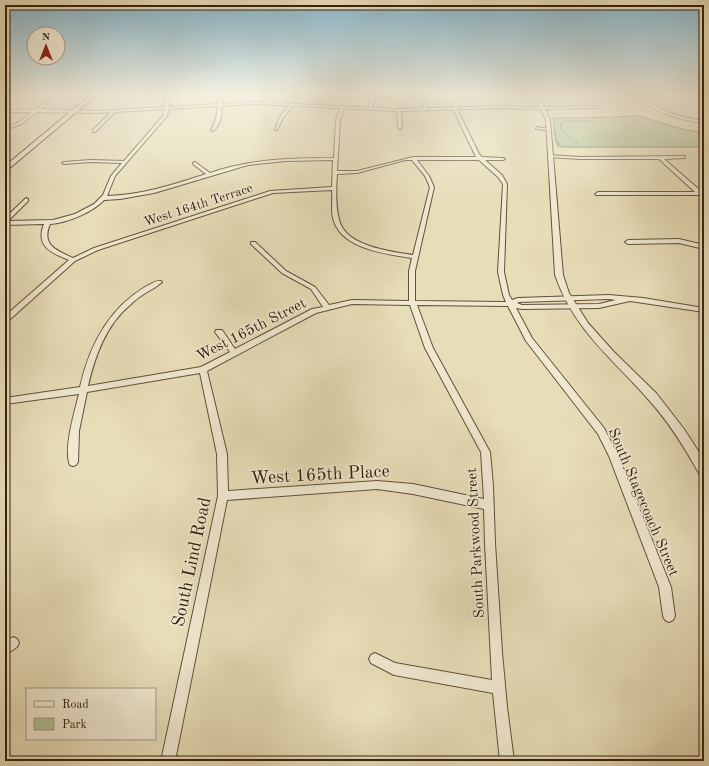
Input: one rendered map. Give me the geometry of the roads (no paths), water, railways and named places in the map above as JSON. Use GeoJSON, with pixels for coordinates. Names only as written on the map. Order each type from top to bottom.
{"type":"FeatureCollection","features":[{"type":"Feature","properties":{"kind":"main road"},"geometry":{"type":"LineString","coordinates":[[5,170],[53,129]]}},
{"type":"Feature","properties":{"kind":"street"},"geometry":{"type":"LineString","coordinates":[[5,222],[48,222],[77,215],[96,205],[103,198],[113,176],[154,129]]}},
{"type":"Feature","properties":{"kind":"street"},"geometry":{"type":"LineString","coordinates":[[338,129],[334,188],[336,198],[336,218],[339,228],[359,243],[373,249],[414,257]]}},
{"type":"Feature","properties":{"kind":"street","name":"South Stagecoach Street"},"geometry":{"type":"LineString","coordinates":[[464,129],[480,159],[500,176],[505,184],[500,272],[506,295],[529,339],[601,431],[613,455],[664,587],[669,616]]}},
{"type":"Feature","properties":{"kind":"street"},"geometry":{"type":"LineString","coordinates":[[548,129],[559,275],[563,290],[591,333],[666,414],[689,445],[704,471]]}},
{"type":"Feature","properties":{"kind":"street"},"geometry":{"type":"LineString","coordinates":[[550,156],[683,158]]}},
{"type":"Feature","properties":{"kind":"street"},"geometry":{"type":"LineString","coordinates":[[660,157],[702,195]]}},
{"type":"Feature","properties":{"kind":"street"},"geometry":{"type":"LineString","coordinates":[[335,173],[357,172],[396,160],[413,158],[503,160]]}},
{"type":"Feature","properties":{"kind":"street","name":"South Parkwood Street"},"geometry":{"type":"LineString","coordinates":[[413,158],[427,176],[432,187],[414,257],[412,271],[412,302],[429,348],[485,452],[488,472],[488,505],[498,688],[507,761]]}},
{"type":"Feature","properties":{"kind":"street"},"geometry":{"type":"LineString","coordinates":[[103,198],[137,195],[171,187],[237,166],[263,161],[336,159]]}},
{"type":"Feature","properties":{"kind":"street"},"geometry":{"type":"LineString","coordinates":[[64,163],[90,161],[126,162]]}},
{"type":"Feature","properties":{"kind":"street"},"geometry":{"type":"LineString","coordinates":[[195,163],[210,174]]}},
{"type":"Feature","properties":{"kind":"street","name":"West 164th Terrace"},"geometry":{"type":"LineString","coordinates":[[5,320],[73,260],[96,249],[272,192],[334,188]]}},
{"type":"Feature","properties":{"kind":"street"},"geometry":{"type":"LineString","coordinates":[[598,194],[702,195]]}},
{"type":"Feature","properties":{"kind":"street"},"geometry":{"type":"LineString","coordinates":[[5,222],[26,200]]}},
{"type":"Feature","properties":{"kind":"street"},"geometry":{"type":"LineString","coordinates":[[48,222],[44,234],[47,245],[51,250],[73,260]]}},
{"type":"Feature","properties":{"kind":"street"},"geometry":{"type":"LineString","coordinates":[[628,242],[679,241],[704,247]]}},
{"type":"Feature","properties":{"kind":"street"},"geometry":{"type":"LineString","coordinates":[[254,243],[284,272],[313,288],[327,308]]}},
{"type":"Feature","properties":{"kind":"street"},"geometry":{"type":"LineString","coordinates":[[73,462],[72,444],[87,370],[96,345],[108,324],[124,306],[141,291],[159,282]]}},
{"type":"Feature","properties":{"kind":"street","name":"West 165th Street"},"geometry":{"type":"LineString","coordinates":[[510,304],[518,300],[609,297],[629,300],[644,300],[704,310]]}},
{"type":"Feature","properties":{"kind":"street","name":"West 165th Street"},"geometry":{"type":"LineString","coordinates":[[5,401],[83,390],[202,370],[314,311],[352,302],[510,304],[522,307],[599,306],[629,300]]}},
{"type":"Feature","properties":{"kind":"street"},"geometry":{"type":"LineString","coordinates":[[219,332],[234,353]]}},
{"type":"Feature","properties":{"kind":"street","name":"South Lind Road"},"geometry":{"type":"LineString","coordinates":[[168,761],[223,496],[222,454],[202,370]]}},
{"type":"Feature","properties":{"kind":"street","name":"West 165th Place"},"geometry":{"type":"LineString","coordinates":[[223,496],[376,485],[413,489],[488,505]]}},
{"type":"Feature","properties":{"kind":"street"},"geometry":{"type":"LineString","coordinates":[[375,659],[394,669],[498,688]]}},
{"type":"Feature","properties":{"kind":"waterway"},"geometry":{"type":"LineString","coordinates":[[562,129],[571,139]]}}]}
